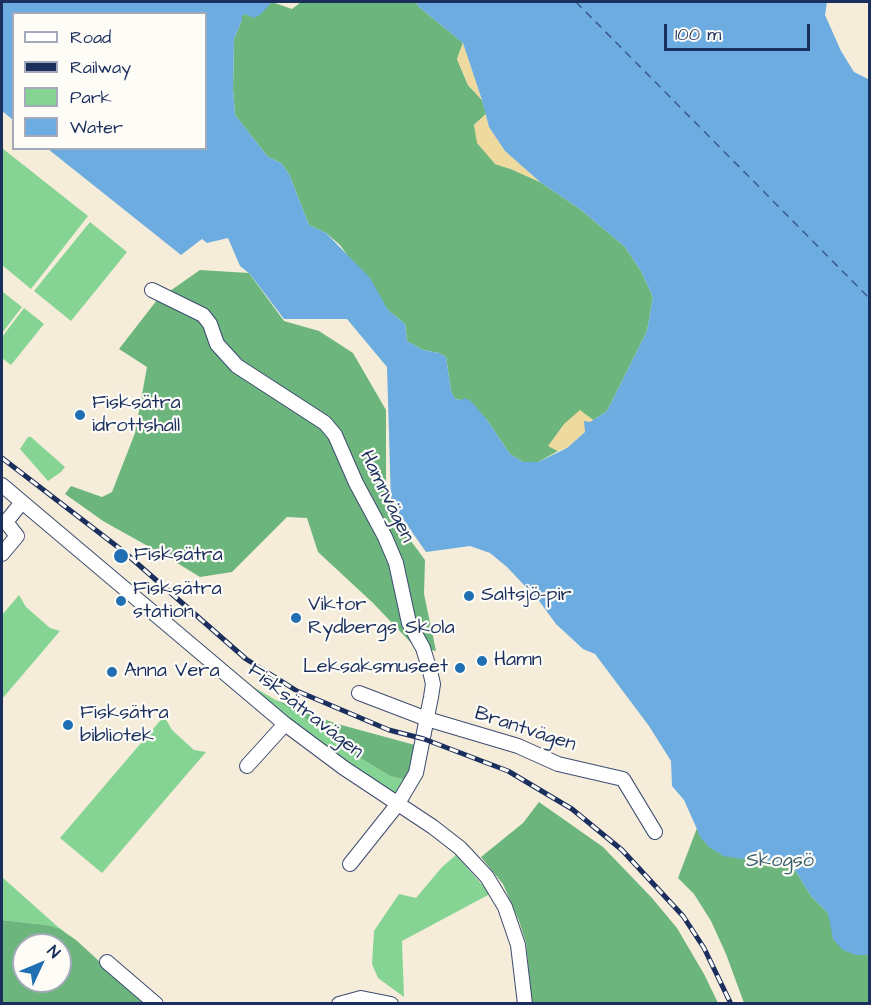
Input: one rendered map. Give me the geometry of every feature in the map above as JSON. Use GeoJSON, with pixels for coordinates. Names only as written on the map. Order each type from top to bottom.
{"type":"FeatureCollection","features":[{"type":"Feature","properties":{"kind":"street","name":"Hamnvägen"},"geometry":{"type":"LineString","coordinates":[[152,290],[203,315],[210,324],[217,344],[237,366],[325,423],[335,435],[396,563],[409,623],[423,648],[433,684],[416,774],[397,805],[350,864]]}},
{"type":"Feature","properties":{"kind":"street","name":"Fisksätravägen"},"geometry":{"type":"LineString","coordinates":[[2,485],[285,724],[397,805],[450,839],[473,861],[495,888],[505,907],[518,945],[525,1004]]}},
{"type":"Feature","properties":{"kind":"street"},"geometry":{"type":"LineString","coordinates":[[2,554],[17,536],[6,522],[22,502]]}},
{"type":"Feature","properties":{"kind":"street","name":"Brantvägen"},"geometry":{"type":"LineString","coordinates":[[358,693],[427,719],[518,746],[558,764],[623,779],[655,832]]}},
{"type":"Feature","properties":{"kind":"street"},"geometry":{"type":"LineString","coordinates":[[248,766],[285,724]]}},
{"type":"Feature","properties":{"kind":"street"},"geometry":{"type":"LineString","coordinates":[[107,962],[156,1004]]}},
{"type":"Feature","properties":{"kind":"street"},"geometry":{"type":"LineString","coordinates":[[339,1004],[361,998],[391,1004]]}},
{"type":"Feature","properties":{"kind":"green space"},"geometry":{"type":"Polygon","coordinates":[[[272,2],[292,9],[301,2],[416,2],[463,43],[457,59],[468,85],[482,100],[486,114],[474,125],[495,164],[540,182],[580,209],[625,247],[641,271],[653,297],[647,331],[607,411],[593,420],[580,411],[549,446],[558,451],[538,462],[523,462],[510,454],[487,420],[461,400],[455,399],[451,391],[446,357],[423,350],[407,341],[405,324],[388,310],[340,245],[326,233],[309,225],[289,174],[281,163],[268,157],[235,115],[234,39],[242,20],[241,16],[250,15],[272,2]]]}},
{"type":"Feature","properties":{"kind":"green space"},"geometry":{"type":"Polygon","coordinates":[[[2,148],[88,216],[31,289],[2,265],[2,148]]]}},
{"type":"Feature","properties":{"kind":"green space"},"geometry":{"type":"Polygon","coordinates":[[[90,222],[127,252],[71,321],[34,291],[90,222]]]}},
{"type":"Feature","properties":{"kind":"green space"},"geometry":{"type":"Polygon","coordinates":[[[200,270],[249,273],[284,321],[319,331],[353,353],[386,410],[386,507],[425,560],[424,594],[436,651],[414,646],[373,603],[318,552],[307,518],[287,517],[232,572],[200,577],[103,521],[65,494],[71,486],[102,497],[112,492],[135,433],[147,367],[119,349],[157,300],[200,270]]]}},
{"type":"Feature","properties":{"kind":"green space"},"geometry":{"type":"Polygon","coordinates":[[[2,293],[22,307],[2,333],[2,293]]]}},
{"type":"Feature","properties":{"kind":"green space"},"geometry":{"type":"Polygon","coordinates":[[[24,308],[44,324],[11,365],[2,358],[2,337],[24,308]]]}},
{"type":"Feature","properties":{"kind":"green space"},"geometry":{"type":"Polygon","coordinates":[[[28,437],[31,437],[65,467],[48,481],[20,449],[28,437]]]}},
{"type":"Feature","properties":{"kind":"green space"},"geometry":{"type":"Polygon","coordinates":[[[19,595],[26,607],[50,628],[60,631],[2,699],[2,615],[19,595]]]}},
{"type":"Feature","properties":{"kind":"green space"},"geometry":{"type":"Polygon","coordinates":[[[243,681],[329,733],[355,755],[390,776],[407,780],[402,789],[394,793],[385,792],[291,722],[243,681]]]}},
{"type":"Feature","properties":{"kind":"green space"},"geometry":{"type":"Polygon","coordinates":[[[276,700],[334,723],[415,745],[407,780],[390,776],[355,755],[329,733],[276,700]]]}},
{"type":"Feature","properties":{"kind":"green space"},"geometry":{"type":"Polygon","coordinates":[[[164,716],[172,730],[194,750],[206,752],[102,873],[60,838],[164,716]]]}},
{"type":"Feature","properties":{"kind":"green space"},"geometry":{"type":"Polygon","coordinates":[[[539,802],[603,847],[652,898],[677,928],[718,1003],[532,1003],[526,943],[519,921],[503,884],[481,857],[523,823],[539,802]]]}},
{"type":"Feature","properties":{"kind":"green space"},"geometry":{"type":"Polygon","coordinates":[[[697,828],[701,838],[742,859],[760,858],[787,865],[795,870],[811,896],[828,913],[856,955],[869,955],[869,1003],[744,1003],[711,921],[694,894],[678,878],[697,828]]]}},
{"type":"Feature","properties":{"kind":"green space"},"geometry":{"type":"Polygon","coordinates":[[[456,855],[490,894],[402,941],[404,997],[378,978],[372,964],[374,931],[399,894],[416,898],[442,867],[456,855]]]}},
{"type":"Feature","properties":{"kind":"green space"},"geometry":{"type":"Polygon","coordinates":[[[2,877],[65,932],[46,925],[2,920],[2,877]]]}},
{"type":"Feature","properties":{"kind":"green space"},"geometry":{"type":"Polygon","coordinates":[[[2,920],[46,925],[66,933],[12,933],[12,993],[72,993],[72,937],[145,1003],[2,1003],[2,920]]]}},
{"type":"Feature","properties":{"kind":"sand"},"geometry":{"type":"Polygon","coordinates":[[[463,43],[482,100],[468,85],[457,59],[463,43]]]}},
{"type":"Feature","properties":{"kind":"sand"},"geometry":{"type":"Polygon","coordinates":[[[486,114],[489,127],[505,151],[540,182],[495,164],[477,143],[474,125],[486,114]]]}},
{"type":"Feature","properties":{"kind":"sand"},"geometry":{"type":"Polygon","coordinates":[[[580,410],[593,420],[585,432],[567,448],[558,451],[548,446],[564,424],[580,410]]]}},
{"type":"Feature","properties":{"kind":"water"},"geometry":{"type":"Polygon","coordinates":[[[2,2],[272,2],[254,18],[245,14],[242,16],[234,39],[235,115],[268,157],[281,163],[289,174],[309,225],[326,233],[370,278],[388,310],[405,324],[407,341],[423,350],[446,357],[451,391],[455,399],[465,398],[472,402],[510,454],[523,462],[538,462],[567,448],[585,432],[584,421],[590,422],[607,411],[647,331],[653,297],[641,271],[625,247],[580,209],[540,182],[505,151],[489,127],[463,43],[416,2],[827,2],[825,15],[841,51],[854,72],[870,80],[869,955],[856,955],[843,950],[833,939],[828,913],[811,896],[795,870],[787,865],[760,858],[742,859],[724,856],[709,847],[701,838],[684,800],[672,786],[671,761],[649,726],[595,654],[583,649],[556,624],[540,602],[507,567],[490,553],[470,546],[426,552],[391,502],[387,367],[347,319],[284,319],[250,274],[240,266],[228,238],[207,243],[202,239],[181,255],[49,150],[207,150],[207,12],[12,12],[12,119],[2,111],[2,2]]]}},
{"type":"Feature","properties":{"kind":"ferry route"},"geometry":{"type":"LineString","coordinates":[[576,2],[870,299]]}},
{"type":"Feature","properties":{"kind":"railway"},"geometry":{"type":"LineString","coordinates":[[2,458],[123,551],[246,659],[297,691],[389,730],[424,739],[508,771],[572,809],[622,850],[683,916],[704,948],[731,1004]]}},
{"type":"Feature","properties":{"kind":"place","name":"Fisksätra idrottshall"},"geometry":{"type":"Point","coordinates":[80,415]}},
{"type":"Feature","properties":{"kind":"place","name":"Fisksätra"},"geometry":{"type":"Point","coordinates":[121,556]}},
{"type":"Feature","properties":{"kind":"place","name":"Saltsjö-pir"},"geometry":{"type":"Point","coordinates":[469,596]}},
{"type":"Feature","properties":{"kind":"place","name":"Fisksätra station"},"geometry":{"type":"Point","coordinates":[121,601]}},
{"type":"Feature","properties":{"kind":"place","name":"Viktor Rydbergs Skola"},"geometry":{"type":"Point","coordinates":[296,618]}},
{"type":"Feature","properties":{"kind":"place","name":"Hamn"},"geometry":{"type":"Point","coordinates":[482,661]}},
{"type":"Feature","properties":{"kind":"place","name":"Leksaksmuseet"},"geometry":{"type":"Point","coordinates":[460,668]}},
{"type":"Feature","properties":{"kind":"place","name":"Anna Vera"},"geometry":{"type":"Point","coordinates":[112,672]}},
{"type":"Feature","properties":{"kind":"place","name":"Fisksätra bibliotek"},"geometry":{"type":"Point","coordinates":[68,725]}},
{"type":"Feature","properties":{"kind":"park label","name":"Skogsö"},"geometry":{"type":"Point","coordinates":[780,862]}}]}
